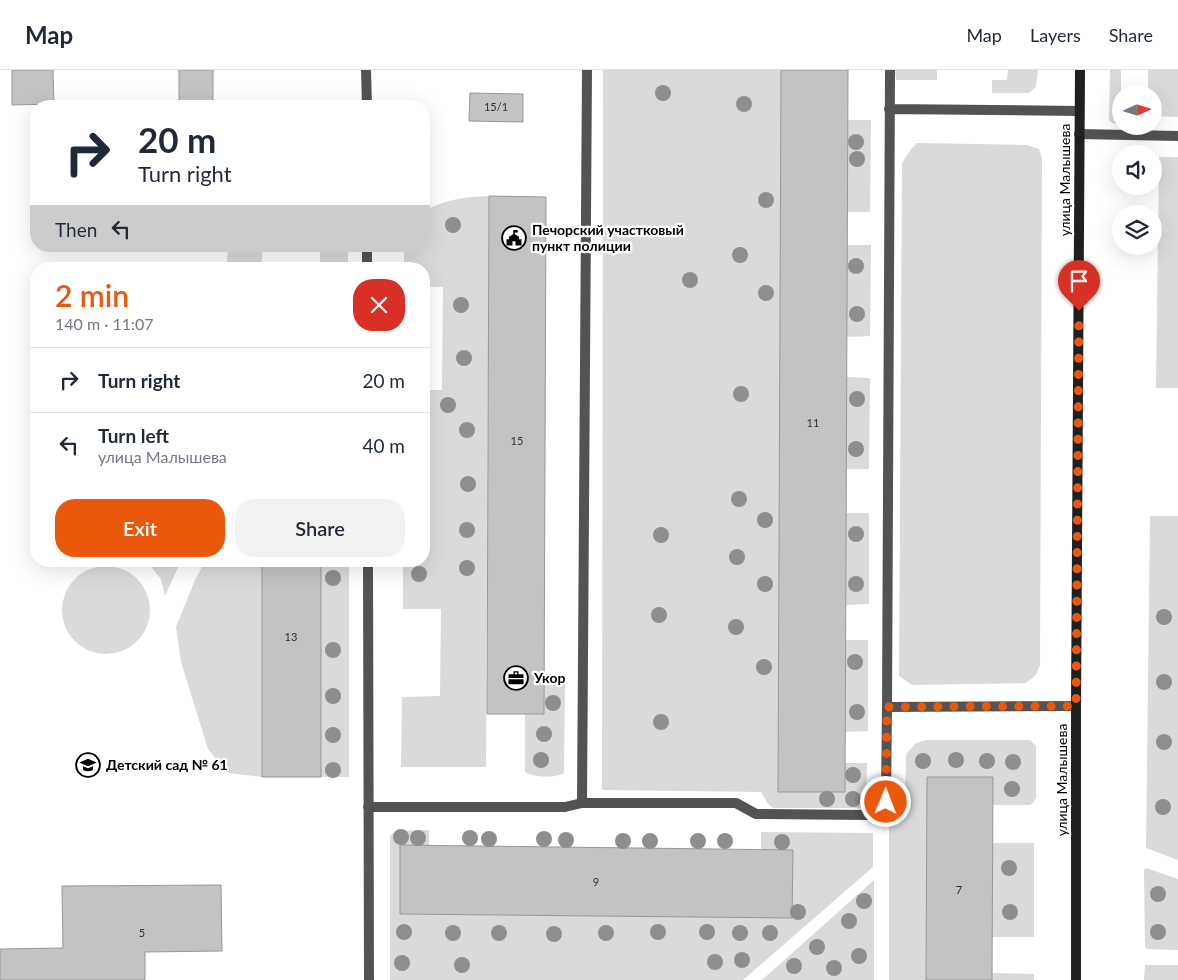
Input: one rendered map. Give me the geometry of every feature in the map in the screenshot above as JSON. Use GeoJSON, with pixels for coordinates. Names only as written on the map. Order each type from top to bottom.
{"type":"FeatureCollection","features":[{"type":"Feature","properties":{"kind":"street","name":"улица Малышева"},"geometry":{"type":"LineString","coordinates":[[1076,980],[1080,70]]}},
{"type":"Feature","properties":{"kind":"lane"},"geometry":{"type":"LineString","coordinates":[[366,70],[367,100]]}},
{"type":"Feature","properties":{"kind":"lane"},"geometry":{"type":"LineString","coordinates":[[582,803],[587,70]]}},
{"type":"Feature","properties":{"kind":"lane"},"geometry":{"type":"LineString","coordinates":[[368,807],[564,807],[582,803],[736,804],[756,814],[868,816],[874,814],[886,802],[890,70]]}},
{"type":"Feature","properties":{"kind":"lane"},"geometry":{"type":"LineString","coordinates":[[889,109],[1080,111]]}},
{"type":"Feature","properties":{"kind":"lane"},"geometry":{"type":"LineString","coordinates":[[1079,134],[1178,136]]}},
{"type":"Feature","properties":{"kind":"lane"},"geometry":{"type":"LineString","coordinates":[[368,567],[369,980]]}},
{"type":"Feature","properties":{"kind":"lane"},"geometry":{"type":"LineString","coordinates":[[887,707],[1076,706]]}},
{"type":"Feature","properties":{"kind":"shaded area"},"geometry":{"type":"Polygon","coordinates":[[[603,70],[781,70],[778,792],[844,792],[845,763],[867,763],[866,808],[773,808],[768,804],[761,792],[602,790],[603,70]]]}},
{"type":"Feature","properties":{"kind":"shaded area"},"geometry":{"type":"Polygon","coordinates":[[[895,70],[937,70],[937,80],[896,80],[895,70]]]}},
{"type":"Feature","properties":{"kind":"shaded area"},"geometry":{"type":"Polygon","coordinates":[[[1008,70],[1038,70],[1036,87],[1029,93],[992,93],[992,80],[1007,80],[1008,70]]]}},
{"type":"Feature","properties":{"kind":"shaded area"},"geometry":{"type":"Polygon","coordinates":[[[1110,70],[1121,70],[1121,85],[1112,85],[1112,123],[1109,120],[1110,70]]]}},
{"type":"Feature","properties":{"kind":"shaded area"},"geometry":{"type":"Polygon","coordinates":[[[1148,70],[1178,70],[1178,117],[1162,116],[1162,85],[1148,85],[1148,70]]]}},
{"type":"Feature","properties":{"kind":"shaded area"},"geometry":{"type":"Polygon","coordinates":[[[848,120],[871,120],[870,212],[848,212],[848,120]]]}},
{"type":"Feature","properties":{"kind":"shaded area"},"geometry":{"type":"Polygon","coordinates":[[[917,143],[1027,145],[1039,149],[1042,158],[1040,665],[1036,675],[1026,683],[912,685],[899,676],[902,163],[917,143]]]}},
{"type":"Feature","properties":{"kind":"shaded area"},"geometry":{"type":"Polygon","coordinates":[[[1162,157],[1178,157],[1178,388],[1156,388],[1158,255],[1162,255],[1162,205],[1158,205],[1159,195],[1162,195],[1162,157]]]}},
{"type":"Feature","properties":{"kind":"shaded area"},"geometry":{"type":"Polygon","coordinates":[[[489,196],[486,767],[401,767],[402,697],[440,696],[441,609],[403,609],[403,567],[430,567],[430,390],[442,390],[443,287],[430,287],[430,262],[404,262],[404,252],[430,252],[430,208],[456,199],[489,196]]]}},
{"type":"Feature","properties":{"kind":"shaded area"},"geometry":{"type":"Polygon","coordinates":[[[847,245],[871,245],[870,336],[847,337],[847,245]]]}},
{"type":"Feature","properties":{"kind":"shaded area"},"geometry":{"type":"Polygon","coordinates":[[[228,252],[262,252],[262,262],[227,262],[228,252]]]}},
{"type":"Feature","properties":{"kind":"shaded area"},"geometry":{"type":"Polygon","coordinates":[[[320,252],[348,252],[348,262],[320,262],[320,252]]]}},
{"type":"Feature","properties":{"kind":"shaded area"},"geometry":{"type":"Polygon","coordinates":[[[847,377],[870,378],[869,469],[847,469],[847,377]]]}},
{"type":"Feature","properties":{"kind":"shaded area"},"geometry":{"type":"Polygon","coordinates":[[[846,513],[869,513],[869,604],[846,605],[846,513]]]}},
{"type":"Feature","properties":{"kind":"shaded area"},"geometry":{"type":"Polygon","coordinates":[[[1150,516],[1178,516],[1178,860],[1146,848],[1150,516]]]}},
{"type":"Feature","properties":{"kind":"shaded area"},"geometry":{"type":"Polygon","coordinates":[[[115,567],[123,569],[143,586],[149,601],[150,610],[147,627],[137,641],[123,651],[106,654],[89,651],[75,641],[65,627],[62,610],[65,593],[75,579],[89,569],[115,567]]]}},
{"type":"Feature","properties":{"kind":"shaded area"},"geometry":{"type":"Polygon","coordinates":[[[151,567],[178,567],[165,596],[161,579],[151,567]]]}},
{"type":"Feature","properties":{"kind":"shaded area"},"geometry":{"type":"Polygon","coordinates":[[[202,567],[262,567],[262,777],[228,773],[208,749],[181,662],[176,627],[202,567]]]}},
{"type":"Feature","properties":{"kind":"shaded area"},"geometry":{"type":"Polygon","coordinates":[[[321,567],[349,567],[349,777],[321,777],[321,567]]]}},
{"type":"Feature","properties":{"kind":"shaded area"},"geometry":{"type":"Polygon","coordinates":[[[846,640],[868,640],[868,731],[845,732],[846,640]]]}},
{"type":"Feature","properties":{"kind":"shaded area"},"geometry":{"type":"Polygon","coordinates":[[[565,684],[564,773],[544,777],[529,774],[525,772],[525,714],[544,685],[565,684]]]}},
{"type":"Feature","properties":{"kind":"shaded area"},"geometry":{"type":"Polygon","coordinates":[[[926,740],[1030,740],[1036,746],[1036,797],[1030,805],[992,805],[926,980],[889,980],[889,813],[905,812],[906,754],[916,743],[926,740]]]}},
{"type":"Feature","properties":{"kind":"shaded area"},"geometry":{"type":"Polygon","coordinates":[[[429,830],[429,846],[400,845],[400,914],[791,918],[793,850],[761,849],[761,832],[873,833],[873,867],[743,980],[390,980],[390,836],[396,831],[429,830]]]}},
{"type":"Feature","properties":{"kind":"shaded area"},"geometry":{"type":"Polygon","coordinates":[[[992,843],[1034,843],[1034,937],[992,937],[992,843]]]}},
{"type":"Feature","properties":{"kind":"shaded area"},"geometry":{"type":"Polygon","coordinates":[[[1146,868],[1178,879],[1178,950],[1147,949],[1145,947],[1144,870],[1146,868]]]}},
{"type":"Feature","properties":{"kind":"shaded area"},"geometry":{"type":"Polygon","coordinates":[[[874,880],[874,980],[762,980],[874,880]]]}},
{"type":"Feature","properties":{"kind":"shaded area"},"geometry":{"type":"Polygon","coordinates":[[[1145,965],[1178,965],[1178,980],[1144,980],[1145,965]]]}},
{"type":"Feature","properties":{"kind":"shaded area"},"geometry":{"type":"Polygon","coordinates":[[[992,973],[1034,974],[1034,980],[992,980],[992,973]]]}},
{"type":"Feature","properties":{"kind":"building"},"geometry":{"type":"Polygon","coordinates":[[[12,70],[53,70],[54,100],[30,100],[30,105],[12,105],[12,70]]]}},
{"type":"Feature","properties":{"kind":"building"},"geometry":{"type":"Polygon","coordinates":[[[179,70],[213,70],[213,100],[179,100],[179,70]]]}},
{"type":"Feature","properties":{"kind":"building"},"geometry":{"type":"Polygon","coordinates":[[[781,70],[848,70],[845,792],[778,792],[781,70]]]}},
{"type":"Feature","properties":{"kind":"building"},"geometry":{"type":"Polygon","coordinates":[[[470,93],[523,94],[523,122],[469,121],[470,93]]]}},
{"type":"Feature","properties":{"kind":"building"},"geometry":{"type":"Polygon","coordinates":[[[489,196],[546,197],[544,714],[487,714],[489,196]]]}},
{"type":"Feature","properties":{"kind":"building"},"geometry":{"type":"Polygon","coordinates":[[[262,567],[321,567],[321,777],[262,777],[262,567]]]}},
{"type":"Feature","properties":{"kind":"building"},"geometry":{"type":"Polygon","coordinates":[[[927,777],[993,777],[992,980],[926,980],[927,777]]]}},
{"type":"Feature","properties":{"kind":"building"},"geometry":{"type":"Polygon","coordinates":[[[400,845],[793,850],[792,918],[400,914],[400,845]]]}},
{"type":"Feature","properties":{"kind":"building"},"geometry":{"type":"Polygon","coordinates":[[[221,885],[222,951],[145,952],[145,980],[0,980],[0,949],[63,948],[62,886],[221,885]]]}},
{"type":"Feature","properties":{"kind":"place","name":"Печорский участковый пункт полиции"},"geometry":{"type":"Point","coordinates":[514,238]}},
{"type":"Feature","properties":{"kind":"place","name":"Укор"},"geometry":{"type":"Point","coordinates":[516,678]}},
{"type":"Feature","properties":{"kind":"place","name":"Детский сад № 61"},"geometry":{"type":"Point","coordinates":[88,765]}},
{"type":"Feature","properties":{"kind":"route"},"geometry":{"type":"LineString","coordinates":[[886,802],[887,707],[1076,706],[1079,311]]}}]}
